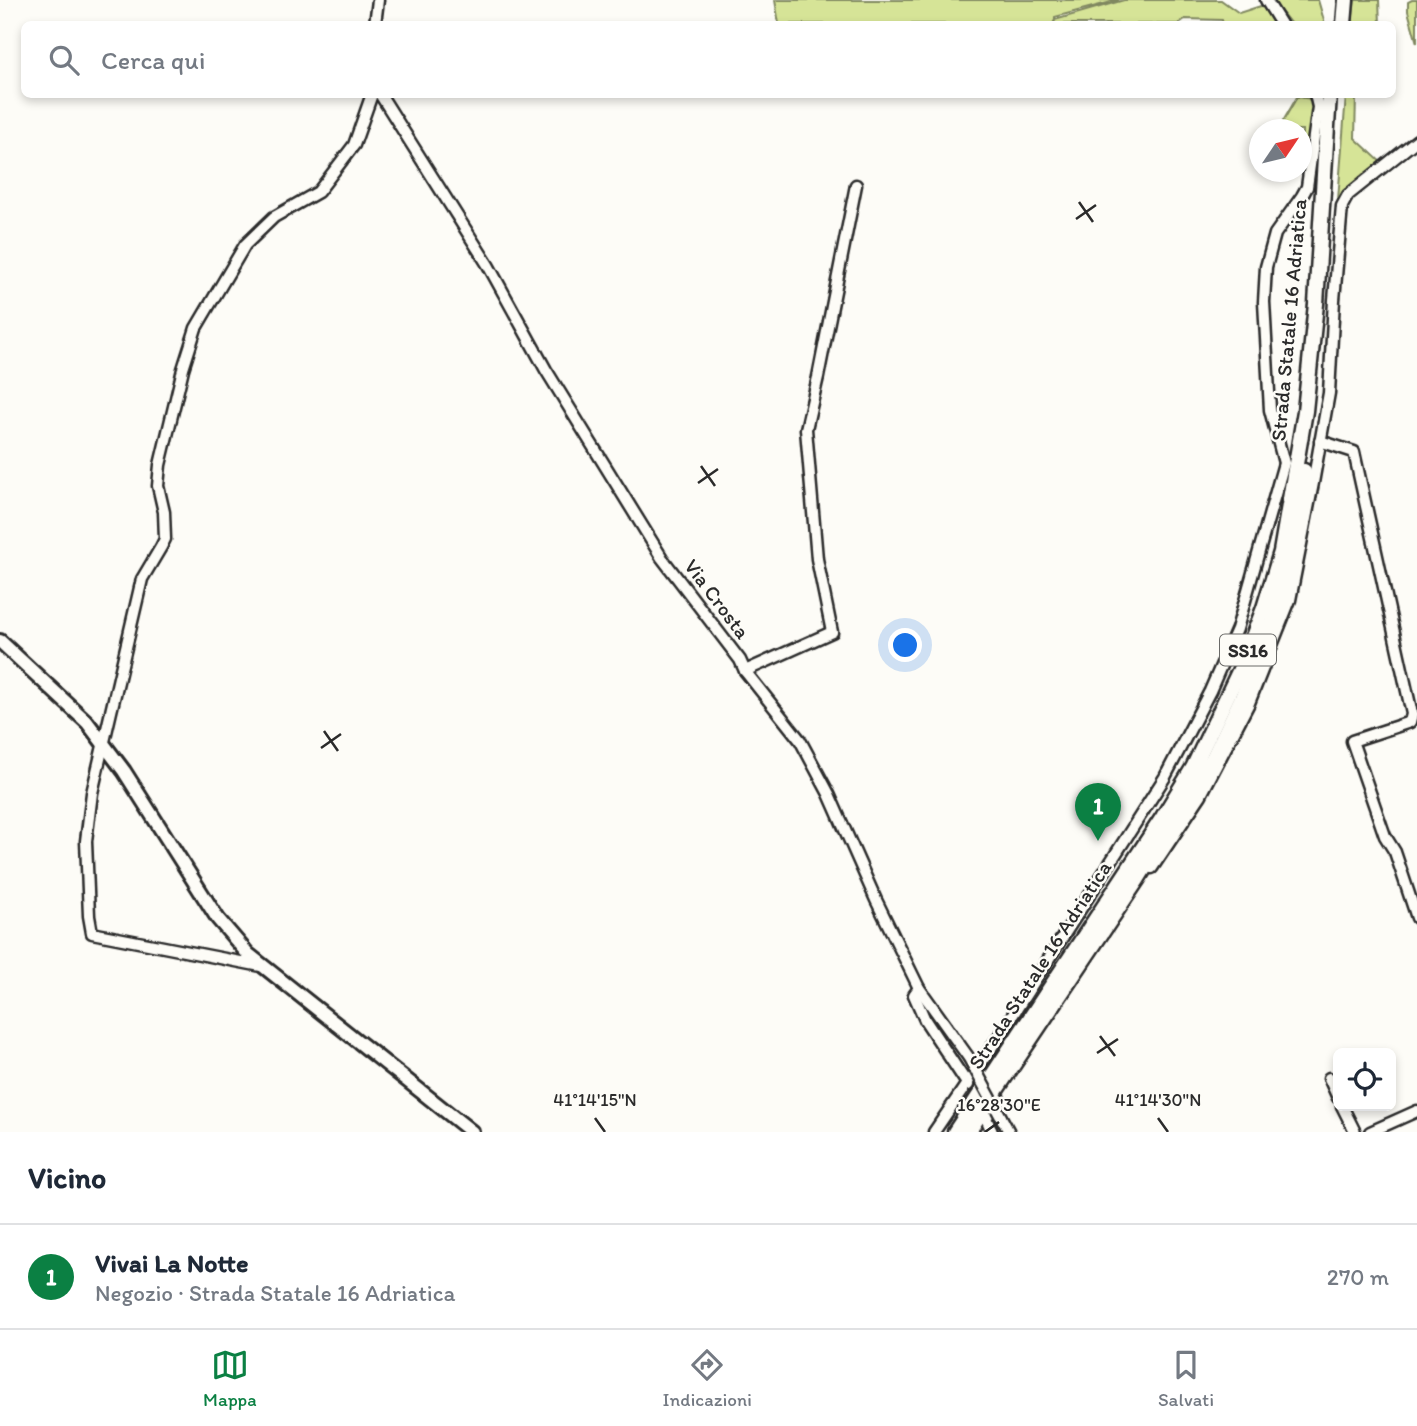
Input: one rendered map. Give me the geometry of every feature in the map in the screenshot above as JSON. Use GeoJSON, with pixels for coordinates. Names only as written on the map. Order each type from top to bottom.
{"type":"FeatureCollection","features":[{"type":"Feature","properties":{"kind":"highway"},"geometry":{"type":"LineString","coordinates":[[1335,21],[1337,0]]}},
{"type":"Feature","properties":{"kind":"highway"},"geometry":{"type":"LineString","coordinates":[[1344,21],[1346,0]]}},
{"type":"Feature","properties":{"kind":"highway","name":"Strada Statale 16 Adriatica"},"geometry":{"type":"LineString","coordinates":[[955,1132],[1193,768],[1238,674],[1264,608],[1281,552],[1306,411],[1329,98]]}},
{"type":"Feature","properties":{"kind":"highway","name":"Strada Statale 16 Adriatica"},"geometry":{"type":"LineString","coordinates":[[968,1132],[1137,880],[1213,758],[1273,622],[1292,558],[1313,416],[1324,305],[1337,98]]}},
{"type":"Feature","properties":{"kind":"main road"},"geometry":{"type":"LineString","coordinates":[[0,641],[87,722],[124,771],[218,919],[248,954],[472,1132]]}},
{"type":"Feature","properties":{"kind":"street"},"geometry":{"type":"LineString","coordinates":[[375,21],[378,0]]}},
{"type":"Feature","properties":{"kind":"street"},"geometry":{"type":"LineString","coordinates":[[1266,0],[1279,21]]}},
{"type":"Feature","properties":{"kind":"street"},"geometry":{"type":"LineString","coordinates":[[262,967],[92,933],[86,841],[92,793],[142,579],[162,547],[164,539],[164,512],[158,486],[160,465],[183,369],[196,328],[245,244],[274,218],[318,192],[354,145],[371,98]]}},
{"type":"Feature","properties":{"kind":"street","name":"Via Crosta"},"geometry":{"type":"LineString","coordinates":[[383,98],[488,265],[546,370],[662,558],[740,660],[745,671],[800,740],[830,794],[876,900],[919,988],[969,1058],[1009,1132]]}},
{"type":"Feature","properties":{"kind":"street"},"geometry":{"type":"LineString","coordinates":[[934,1132],[968,1085],[1165,777],[1210,691],[1237,629],[1284,463],[1270,410],[1264,302],[1266,267],[1275,234],[1307,187],[1318,107],[1316,98]]}},
{"type":"Feature","properties":{"kind":"street"},"geometry":{"type":"LineString","coordinates":[[992,1132],[986,1118],[1201,795],[1249,703],[1290,600],[1321,441],[1329,393],[1342,206],[1348,195],[1417,140]]}},
{"type":"Feature","properties":{"kind":"street"},"geometry":{"type":"LineString","coordinates":[[745,671],[832,632],[817,559],[806,429],[856,185]]}},
{"type":"Feature","properties":{"kind":"street"},"geometry":{"type":"LineString","coordinates":[[1321,441],[1354,452],[1412,714],[1410,722],[1352,741],[1385,836],[1395,852],[1417,918]]}},
{"type":"Feature","properties":{"kind":"street"},"geometry":{"type":"LineString","coordinates":[[919,988],[914,995],[925,1020],[968,1085]]}},
{"type":"Feature","properties":{"kind":"street"},"geometry":{"type":"LineString","coordinates":[[1329,1078],[1333,1087]]}},
{"type":"Feature","properties":{"kind":"street"},"geometry":{"type":"LineString","coordinates":[[1344,1111],[1355,1132]]}},
{"type":"Feature","properties":{"kind":"street"},"geometry":{"type":"LineString","coordinates":[[1370,1132],[1417,1111]]}},
{"type":"Feature","properties":{"kind":"green space"},"geometry":{"type":"Polygon","coordinates":[[[775,0],[1119,0],[1055,17],[1054,21],[778,21],[775,0]]]}},
{"type":"Feature","properties":{"kind":"green space"},"geometry":{"type":"Polygon","coordinates":[[[1124,0],[1221,0],[1239,13],[1264,5],[1277,21],[1185,19],[1055,21],[1124,0]]]}},
{"type":"Feature","properties":{"kind":"green space"},"geometry":{"type":"Polygon","coordinates":[[[1272,0],[1318,0],[1324,21],[1289,21],[1272,0]]]}},
{"type":"Feature","properties":{"kind":"green space"},"geometry":{"type":"Polygon","coordinates":[[[1355,0],[1379,0],[1380,21],[1352,21],[1355,0]]]}},
{"type":"Feature","properties":{"kind":"green space"},"geometry":{"type":"Polygon","coordinates":[[[1417,0],[1417,43],[1408,11],[1408,2],[1417,0]]]}},
{"type":"Feature","properties":{"kind":"green space"},"geometry":{"type":"Polygon","coordinates":[[[1296,98],[1313,99],[1317,109],[1312,141],[1312,119],[1284,119],[1296,98]]]}},
{"type":"Feature","properties":{"kind":"green space"},"geometry":{"type":"Polygon","coordinates":[[[1346,98],[1356,98],[1355,138],[1383,164],[1365,176],[1363,174],[1346,189],[1340,205],[1338,200],[1346,98]]]}},
{"type":"Feature","properties":{"kind":"place","name":"Vivai La Notte"},"geometry":{"type":"Point","coordinates":[1098,841]}}]}
